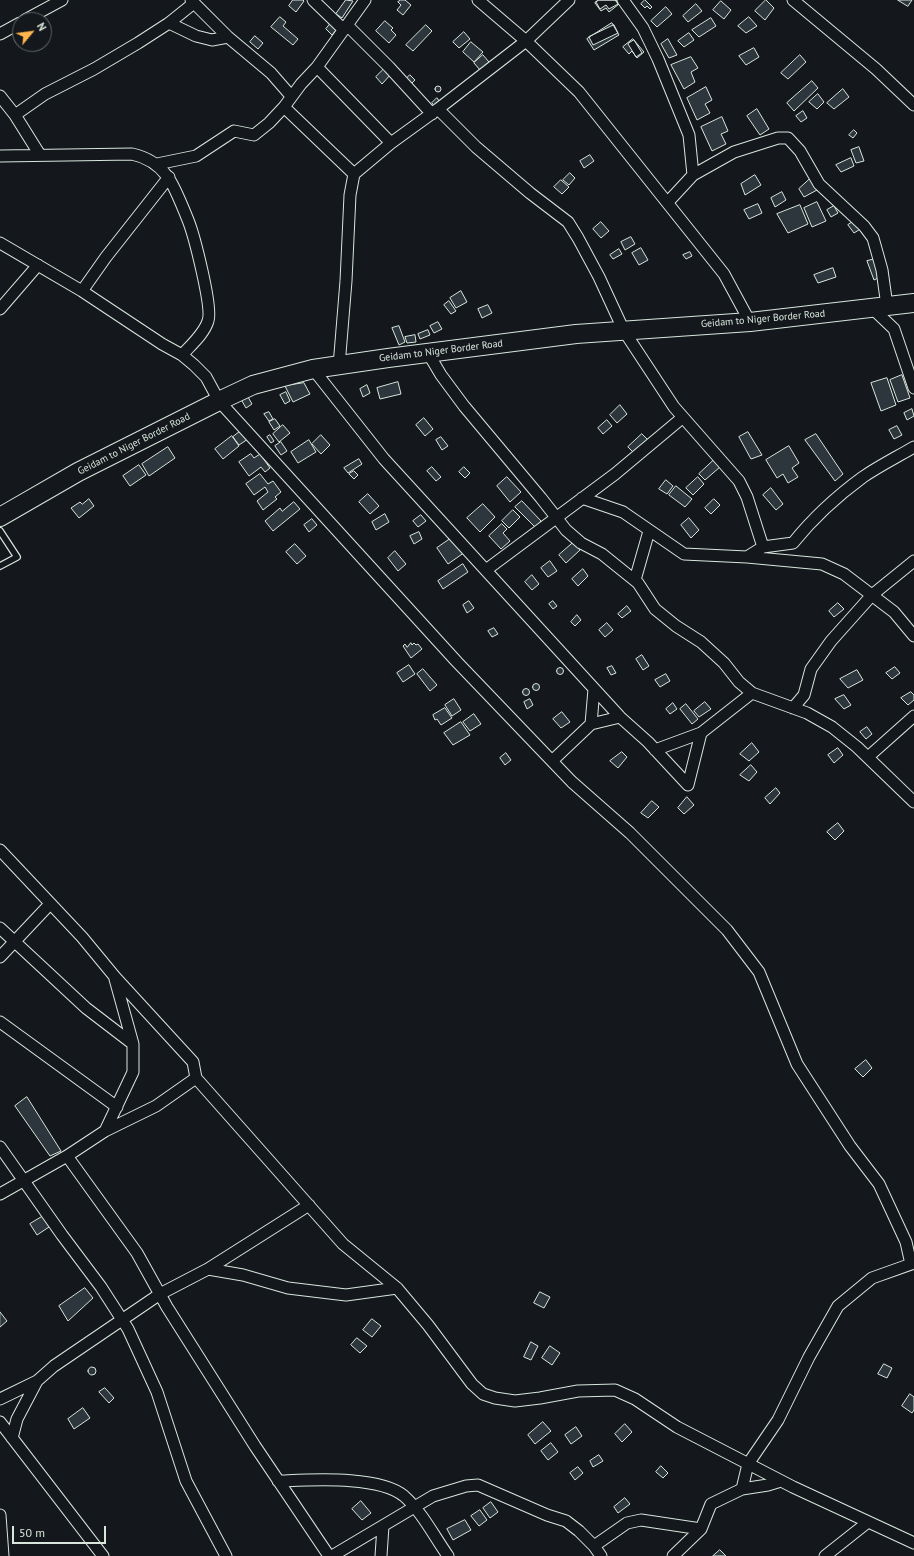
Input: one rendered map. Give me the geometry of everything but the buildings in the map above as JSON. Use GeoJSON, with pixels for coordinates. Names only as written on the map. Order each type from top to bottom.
{"type":"FeatureCollection","features":[{"type":"Feature","properties":{"kind":"main road","name":"Geidam to Niger Border Road"},"geometry":{"type":"LineString","coordinates":[[0,516],[78,472],[219,401],[253,385],[312,369],[576,334],[750,322],[914,303]]}},
{"type":"Feature","properties":{"kind":"street"},"geometry":{"type":"LineString","coordinates":[[40,12],[62,0]]}},
{"type":"Feature","properties":{"kind":"street"},"geometry":{"type":"LineString","coordinates":[[313,0],[390,67],[435,111],[476,147],[530,193],[568,222],[599,278],[624,331],[682,418],[739,481],[747,497],[763,548]]}},
{"type":"Feature","properties":{"kind":"street"},"geometry":{"type":"LineString","coordinates":[[157,164],[196,156],[234,130],[254,135],[269,123],[284,107],[291,96],[317,67],[365,0]]}},
{"type":"Feature","properties":{"kind":"street"},"geometry":{"type":"LineString","coordinates":[[478,0],[526,41],[579,92],[724,274],[750,322]]}},
{"type":"Feature","properties":{"kind":"street"},"geometry":{"type":"LineString","coordinates":[[339,366],[346,281],[350,195],[354,174],[391,143],[526,41],[569,0]]}},
{"type":"Feature","properties":{"kind":"street"},"geometry":{"type":"LineString","coordinates":[[623,0],[643,28],[676,102],[689,135],[693,175]]}},
{"type":"Feature","properties":{"kind":"street"},"geometry":{"type":"LineString","coordinates":[[793,0],[876,69],[914,105]]}},
{"type":"Feature","properties":{"kind":"street"},"geometry":{"type":"LineString","coordinates":[[15,115],[45,94],[106,62],[138,43],[169,23],[193,2],[228,37],[271,73],[291,96]]}},
{"type":"Feature","properties":{"kind":"street"},"geometry":{"type":"LineString","coordinates":[[169,23],[196,36],[212,40],[228,37]]}},
{"type":"Feature","properties":{"kind":"street"},"geometry":{"type":"LineString","coordinates":[[0,34],[12,27]]}},
{"type":"Feature","properties":{"kind":"street"},"geometry":{"type":"LineString","coordinates":[[317,67],[391,143]]}},
{"type":"Feature","properties":{"kind":"street"},"geometry":{"type":"LineString","coordinates":[[0,96],[15,115],[40,155]]}},
{"type":"Feature","properties":{"kind":"street"},"geometry":{"type":"LineString","coordinates":[[284,107],[354,174]]}},
{"type":"Feature","properties":{"kind":"street"},"geometry":{"type":"LineString","coordinates":[[668,202],[693,175],[734,152],[778,138],[788,138],[800,151],[819,184],[864,226],[873,238],[882,270],[880,307],[894,329],[914,388]]}},
{"type":"Feature","properties":{"kind":"street"},"geometry":{"type":"LineString","coordinates":[[0,156],[132,154],[144,156],[157,164],[168,177],[189,221],[208,294],[209,320],[201,334],[182,355]]}},
{"type":"Feature","properties":{"kind":"street"},"geometry":{"type":"LineString","coordinates":[[82,291],[106,257],[168,177]]}},
{"type":"Feature","properties":{"kind":"street"},"geometry":{"type":"LineString","coordinates":[[0,243],[82,291],[162,344],[182,355],[194,365],[206,377],[219,401],[452,656],[572,782],[630,833],[727,930],[759,972],[797,1064],[850,1146],[879,1184],[906,1242],[913,1264],[872,1278],[838,1306],[809,1358],[778,1420],[748,1464],[742,1489]]}},
{"type":"Feature","properties":{"kind":"street"},"geometry":{"type":"LineString","coordinates":[[0,309],[38,265]]}},
{"type":"Feature","properties":{"kind":"street"},"geometry":{"type":"LineString","coordinates":[[428,353],[441,375],[464,406],[566,530],[581,543],[602,554],[635,580],[655,609],[676,626],[701,642],[724,663],[739,682],[752,693],[807,713],[832,727],[868,757],[914,802]]}},
{"type":"Feature","properties":{"kind":"street"},"geometry":{"type":"LineString","coordinates":[[312,369],[384,459],[620,718],[655,750],[688,785],[701,733]]}},
{"type":"Feature","properties":{"kind":"street"},"geometry":{"type":"LineString","coordinates":[[486,570],[614,474],[682,418]]}},
{"type":"Feature","properties":{"kind":"street"},"geometry":{"type":"LineString","coordinates":[[747,557],[763,548],[793,543],[809,523],[864,476],[914,447]]}},
{"type":"Feature","properties":{"kind":"street"},"geometry":{"type":"LineString","coordinates":[[582,498],[623,512],[684,554],[747,557],[822,564],[844,574],[894,612],[914,636]]}},
{"type":"Feature","properties":{"kind":"street"},"geometry":{"type":"LineString","coordinates":[[635,580],[649,531]]}},
{"type":"Feature","properties":{"kind":"street"},"geometry":{"type":"LineString","coordinates":[[793,708],[804,695],[812,670],[827,647],[872,596],[914,561]]}},
{"type":"Feature","properties":{"kind":"street"},"geometry":{"type":"LineString","coordinates":[[591,724],[594,689]]}},
{"type":"Feature","properties":{"kind":"street"},"geometry":{"type":"LineString","coordinates":[[655,750],[701,733],[752,693]]}},
{"type":"Feature","properties":{"kind":"street"},"geometry":{"type":"LineString","coordinates":[[868,757],[914,716]]}},
{"type":"Feature","properties":{"kind":"street"},"geometry":{"type":"LineString","coordinates":[[552,761],[591,724],[620,718]]}},
{"type":"Feature","properties":{"kind":"street"},"geometry":{"type":"LineString","coordinates":[[0,850],[82,937],[115,977],[193,1062],[196,1078],[343,1244],[397,1288],[428,1325],[472,1384],[482,1394],[495,1398],[515,1401],[578,1391],[615,1390],[635,1399],[677,1427],[781,1481],[914,1544]]}},
{"type":"Feature","properties":{"kind":"street"},"geometry":{"type":"LineString","coordinates":[[0,956],[50,904]]}},
{"type":"Feature","properties":{"kind":"street"},"geometry":{"type":"LineString","coordinates":[[0,928],[86,1008],[133,1044]]}},
{"type":"Feature","properties":{"kind":"street"},"geometry":{"type":"LineString","coordinates":[[105,1131],[118,1107],[133,1072],[133,1044],[115,977]]}},
{"type":"Feature","properties":{"kind":"street"},"geometry":{"type":"LineString","coordinates":[[0,1022],[118,1107]]}},
{"type":"Feature","properties":{"kind":"street"},"geometry":{"type":"LineString","coordinates":[[0,1194],[67,1156],[105,1131],[156,1106],[196,1078]]}},
{"type":"Feature","properties":{"kind":"street"},"geometry":{"type":"LineString","coordinates":[[0,1147],[101,1287],[128,1329],[157,1392],[186,1481],[226,1556]]}},
{"type":"Feature","properties":{"kind":"street"},"geometry":{"type":"LineString","coordinates":[[67,1156],[137,1253],[160,1294],[246,1433],[330,1556],[433,1496],[466,1486],[478,1485],[547,1515],[566,1521],[579,1531],[594,1546],[601,1556]]}},
{"type":"Feature","properties":{"kind":"street"},"geometry":{"type":"LineString","coordinates":[[0,1399],[37,1381],[54,1366],[121,1319],[160,1294],[208,1269],[308,1205]]}},
{"type":"Feature","properties":{"kind":"street"},"geometry":{"type":"LineString","coordinates":[[208,1269],[243,1275],[288,1288],[346,1295],[397,1288]]}},
{"type":"Feature","properties":{"kind":"street"},"geometry":{"type":"LineString","coordinates":[[12,1438],[17,1419],[37,1381]]}},
{"type":"Feature","properties":{"kind":"street"},"geometry":{"type":"LineString","coordinates":[[0,1422],[102,1556]]}},
{"type":"Feature","properties":{"kind":"street"},"geometry":{"type":"LineString","coordinates":[[278,1481],[333,1479],[385,1486],[403,1495],[415,1507],[448,1556]]}},
{"type":"Feature","properties":{"kind":"street"},"geometry":{"type":"LineString","coordinates":[[673,1556],[701,1529],[711,1504],[742,1489],[768,1485],[781,1481]]}},
{"type":"Feature","properties":{"kind":"street"},"geometry":{"type":"LineString","coordinates":[[0,1515],[2,1556]]}},
{"type":"Feature","properties":{"kind":"street"},"geometry":{"type":"LineString","coordinates":[[594,1546],[627,1522],[641,1520],[701,1529]]}},
{"type":"Feature","properties":{"kind":"street"},"geometry":{"type":"LineString","coordinates":[[824,1556],[868,1522]]}},
{"type":"Feature","properties":{"kind":"street"},"geometry":{"type":"LineString","coordinates":[[381,1556],[383,1526]]}},
{"type":"Feature","properties":{"kind":"lane"},"geometry":{"type":"LineString","coordinates":[[0,531],[17,557],[0,566]]}}]}
